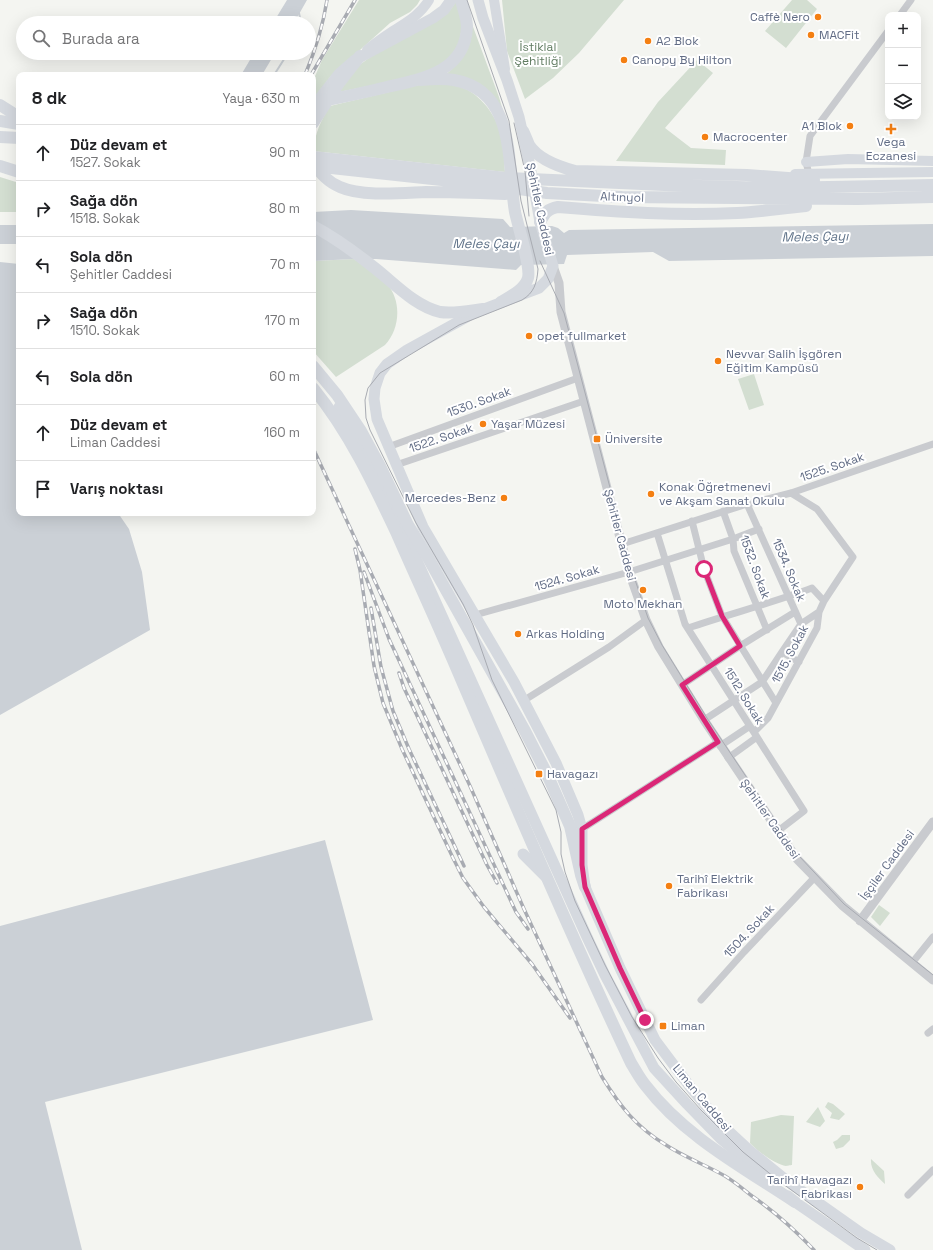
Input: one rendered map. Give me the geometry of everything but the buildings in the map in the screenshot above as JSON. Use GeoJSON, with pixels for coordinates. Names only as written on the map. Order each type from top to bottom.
{"type":"FeatureCollection","features":[{"type":"Feature","properties":{"kind":"highway"},"geometry":{"type":"LineString","coordinates":[[420,80],[441,71],[452,62],[458,54],[466,36],[467,26],[461,0]]}},
{"type":"Feature","properties":{"kind":"highway"},"geometry":{"type":"LineString","coordinates":[[316,118],[339,83],[360,56]]}},
{"type":"Feature","properties":{"kind":"highway"},"geometry":{"type":"LineString","coordinates":[[316,102],[420,80],[440,79],[463,82],[480,91],[495,106],[501,116],[508,142],[513,201],[528,267],[528,276],[524,285],[502,302]]}},
{"type":"Feature","properties":{"kind":"highway"},"geometry":{"type":"LineString","coordinates":[[0,105],[16,115]]}},
{"type":"Feature","properties":{"kind":"highway"},"geometry":{"type":"LineString","coordinates":[[0,121],[16,122]]}},
{"type":"Feature","properties":{"kind":"highway"},"geometry":{"type":"LineString","coordinates":[[523,130],[530,146],[541,155],[554,165],[575,171],[747,175],[879,185]]}},
{"type":"Feature","properties":{"kind":"highway"},"geometry":{"type":"LineString","coordinates":[[0,138],[16,138]]}},
{"type":"Feature","properties":{"kind":"highway","name":"Altınyol"},"geometry":{"type":"LineString","coordinates":[[316,157],[506,178],[776,188],[933,185]]}},
{"type":"Feature","properties":{"kind":"highway","name":"Altınyol"},"geometry":{"type":"LineString","coordinates":[[316,165],[547,193],[657,198],[858,199],[933,197]]}},
{"type":"Feature","properties":{"kind":"highway"},"geometry":{"type":"LineString","coordinates":[[0,166],[16,171]]}},
{"type":"Feature","properties":{"kind":"highway"},"geometry":{"type":"LineString","coordinates":[[316,168],[331,183],[342,188],[356,191],[383,193],[547,193]]}},
{"type":"Feature","properties":{"kind":"highway"},"geometry":{"type":"LineString","coordinates":[[540,222],[545,212],[550,208],[558,207],[619,212],[679,214],[738,213],[786,207],[838,204],[858,199]]}},
{"type":"Feature","properties":{"kind":"highway"},"geometry":{"type":"LineString","coordinates":[[316,228],[348,247],[411,297],[426,307],[439,312],[482,310]]}},
{"type":"Feature","properties":{"kind":"highway"},"geometry":{"type":"LineString","coordinates":[[316,370],[346,408],[371,449],[408,525],[427,556],[525,731],[570,826],[585,887]]}},
{"type":"Feature","properties":{"kind":"highway"},"geometry":{"type":"LineString","coordinates":[[316,392],[349,438],[380,498],[434,617],[612,1024],[631,1063],[645,1086],[667,1111],[686,1128],[704,1142],[795,1202]]}},
{"type":"Feature","properties":{"kind":"main road"},"geometry":{"type":"LineString","coordinates":[[316,103],[339,74],[379,40],[408,22],[425,7],[429,0]]}},
{"type":"Feature","properties":{"kind":"main road"},"geometry":{"type":"LineString","coordinates":[[360,56],[433,18],[444,10],[451,0]]}},
{"type":"Feature","properties":{"kind":"main road","name":"Şehitler Caddesi"},"geometry":{"type":"LineString","coordinates":[[478,0],[483,18],[507,80],[523,130],[540,222],[552,266]]}},
{"type":"Feature","properties":{"kind":"main road"},"geometry":{"type":"LineString","coordinates":[[494,0],[507,80]]}},
{"type":"Feature","properties":{"kind":"main road"},"geometry":{"type":"LineString","coordinates":[[806,162],[848,159],[933,161]]}},
{"type":"Feature","properties":{"kind":"main road"},"geometry":{"type":"LineString","coordinates":[[747,175],[933,172]]}},
{"type":"Feature","properties":{"kind":"main road","name":"Liman Caddesi"},"geometry":{"type":"LineString","coordinates":[[552,266],[548,279],[539,288],[467,316],[408,350],[387,364],[380,373],[375,388],[374,399],[377,419],[423,527],[514,682],[556,763],[578,815],[582,829],[582,865],[585,887],[620,968],[648,1026],[665,1055],[690,1088],[722,1125],[766,1165],[860,1233],[890,1250]]}},
{"type":"Feature","properties":{"kind":"main road"},"geometry":{"type":"LineString","coordinates":[[316,377],[342,412],[380,482],[419,565],[569,899],[601,967],[654,1068],[720,1138],[795,1202],[865,1250]]}},
{"type":"Feature","properties":{"kind":"main road"},"geometry":{"type":"LineString","coordinates":[[523,854],[569,899]]}},
{"type":"Feature","properties":{"kind":"street"},"geometry":{"type":"LineString","coordinates":[[902,12],[911,0]]}},
{"type":"Feature","properties":{"kind":"street"},"geometry":{"type":"LineString","coordinates":[[809,174],[806,162],[810,136],[885,35]]}},
{"type":"Feature","properties":{"kind":"street","name":"Şehitler Caddesi"},"geometry":{"type":"LineString","coordinates":[[552,266],[559,283],[560,310],[629,572],[646,620],[659,647],[728,758],[797,858],[843,906],[933,980]]}},
{"type":"Feature","properties":{"kind":"street","name":"1530. Sokak"},"geometry":{"type":"LineString","coordinates":[[388,446],[578,378]]}},
{"type":"Feature","properties":{"kind":"street","name":"1522. Sokak"},"geometry":{"type":"LineString","coordinates":[[396,465],[584,401]]}},
{"type":"Feature","properties":{"kind":"street","name":"1525. Sokak"},"geometry":{"type":"LineString","coordinates":[[622,544],[747,504],[791,492],[933,444]]}},
{"type":"Feature","properties":{"kind":"street","name":"1515. Sokak"},"geometry":{"type":"LineString","coordinates":[[728,758],[768,718],[817,628],[819,612],[824,601],[853,557],[817,510],[791,492]]}},
{"type":"Feature","properties":{"kind":"street","name":"1534. Sokak"},"geometry":{"type":"LineString","coordinates":[[747,504],[801,624],[819,612]]}},
{"type":"Feature","properties":{"kind":"street","name":"1532. Sokak"},"geometry":{"type":"LineString","coordinates":[[723,512],[733,539],[734,551],[767,630]]}},
{"type":"Feature","properties":{"kind":"street"},"geometry":{"type":"LineString","coordinates":[[692,521],[704,569],[722,616],[776,703]]}},
{"type":"Feature","properties":{"kind":"street","name":"1524. Sokak"},"geometry":{"type":"LineString","coordinates":[[475,615],[629,572],[700,550],[759,529]]}},
{"type":"Feature","properties":{"kind":"street","name":"1512. Sokak"},"geometry":{"type":"LineString","coordinates":[[657,533],[685,624],[804,811],[778,831]]}},
{"type":"Feature","properties":{"kind":"street"},"geometry":{"type":"LineString","coordinates":[[688,628],[722,616],[789,597],[812,588],[824,601]]}},
{"type":"Feature","properties":{"kind":"street"},"geometry":{"type":"LineString","coordinates":[[682,685],[740,646],[795,612]]}},
{"type":"Feature","properties":{"kind":"street"},"geometry":{"type":"LineString","coordinates":[[523,701],[609,647],[646,620]]}},
{"type":"Feature","properties":{"kind":"street"},"geometry":{"type":"LineString","coordinates":[[704,720],[762,682],[801,624]]}},
{"type":"Feature","properties":{"kind":"street"},"geometry":{"type":"LineString","coordinates":[[782,652],[799,662]]}},
{"type":"Feature","properties":{"kind":"street"},"geometry":{"type":"LineString","coordinates":[[582,829],[719,744],[754,732]]}},
{"type":"Feature","properties":{"kind":"street","name":"İşçiler Caddesi"},"geometry":{"type":"LineString","coordinates":[[860,921],[933,822]]}},
{"type":"Feature","properties":{"kind":"street","name":"1504. Sokak"},"geometry":{"type":"LineString","coordinates":[[701,1000],[814,877]]}},
{"type":"Feature","properties":{"kind":"street"},"geometry":{"type":"LineString","coordinates":[[912,963],[933,937]]}},
{"type":"Feature","properties":{"kind":"street"},"geometry":{"type":"LineString","coordinates":[[908,1195],[933,1170]]}},
{"type":"Feature","properties":{"kind":"green space"},"geometry":{"type":"Polygon","coordinates":[[[359,0],[420,0],[410,12],[390,23],[330,77],[316,98],[316,74],[322,60],[359,0]]]}},
{"type":"Feature","properties":{"kind":"green space"},"geometry":{"type":"Polygon","coordinates":[[[457,0],[463,22],[458,48],[443,64],[418,76],[339,92],[358,66],[373,55],[451,9],[457,0]]]}},
{"type":"Feature","properties":{"kind":"green space","name":"İstiklal Şehitliği"},"geometry":{"type":"Polygon","coordinates":[[[502,0],[624,0],[579,53],[553,78],[525,99],[507,51],[502,0]]]}},
{"type":"Feature","properties":{"kind":"green space"},"geometry":{"type":"Polygon","coordinates":[[[792,0],[807,0],[817,9],[786,48],[765,31],[792,0]]]}},
{"type":"Feature","properties":{"kind":"green space"},"geometry":{"type":"Polygon","coordinates":[[[472,24],[504,114],[446,74],[452,69],[460,58],[466,45],[472,24]]]}},
{"type":"Feature","properties":{"kind":"green space"},"geometry":{"type":"Polygon","coordinates":[[[697,60],[713,73],[665,128],[691,148],[726,150],[725,165],[616,161],[658,102],[697,60]]]}},
{"type":"Feature","properties":{"kind":"green space"},"geometry":{"type":"Polygon","coordinates":[[[427,83],[448,83],[463,88],[478,97],[495,118],[501,135],[505,172],[316,151],[316,138],[319,127],[330,106],[427,83]]]}},
{"type":"Feature","properties":{"kind":"green space"},"geometry":{"type":"Polygon","coordinates":[[[0,177],[16,182],[16,212],[0,212],[0,177]]]}},
{"type":"Feature","properties":{"kind":"green space"},"geometry":{"type":"Polygon","coordinates":[[[354,259],[380,277],[387,284],[392,291],[397,307],[394,331],[385,345],[336,377],[316,354],[316,261],[354,259]]]}},
{"type":"Feature","properties":{"kind":"green space"},"geometry":{"type":"Polygon","coordinates":[[[754,374],[764,405],[749,410],[738,379],[754,374]]]}},
{"type":"Feature","properties":{"kind":"green space"},"geometry":{"type":"Polygon","coordinates":[[[879,905],[890,913],[880,926],[871,917],[879,905]]]}},
{"type":"Feature","properties":{"kind":"green space"},"geometry":{"type":"Polygon","coordinates":[[[828,1102],[833,1104],[845,1114],[839,1120],[830,1118],[832,1113],[825,1107],[828,1102]]]}},
{"type":"Feature","properties":{"kind":"green space"},"geometry":{"type":"Polygon","coordinates":[[[818,1107],[825,1121],[820,1127],[806,1122],[818,1107]]]}},
{"type":"Feature","properties":{"kind":"green space"},"geometry":{"type":"Polygon","coordinates":[[[781,1115],[794,1116],[792,1165],[786,1166],[766,1157],[750,1143],[751,1122],[781,1115]]]}},
{"type":"Feature","properties":{"kind":"green space"},"geometry":{"type":"Polygon","coordinates":[[[842,1135],[850,1135],[850,1140],[843,1147],[836,1149],[833,1142],[842,1135]]]}},
{"type":"Feature","properties":{"kind":"green space"},"geometry":{"type":"Polygon","coordinates":[[[871,1159],[884,1171],[885,1184],[873,1170],[871,1159]]]}},
{"type":"Feature","properties":{"kind":"water"},"geometry":{"type":"Polygon","coordinates":[[[287,0],[307,0],[298,16],[277,16],[287,0]]]}},
{"type":"Feature","properties":{"kind":"water"},"geometry":{"type":"Polygon","coordinates":[[[250,60],[271,60],[264,72],[243,72],[250,60]]]}},
{"type":"Feature","properties":{"kind":"water","name":"Meles Çayı"},"geometry":{"type":"Polygon","coordinates":[[[351,210],[503,219],[510,227],[552,226],[558,228],[564,233],[569,230],[933,224],[933,256],[669,261],[653,252],[567,255],[564,264],[521,265],[516,270],[376,259],[316,261],[316,212],[351,210]]]}},
{"type":"Feature","properties":{"kind":"water"},"geometry":{"type":"Polygon","coordinates":[[[0,225],[16,225],[16,244],[0,244],[0,225]]]}},
{"type":"Feature","properties":{"kind":"water"},"geometry":{"type":"Polygon","coordinates":[[[0,262],[16,264],[16,516],[120,516],[129,529],[142,572],[150,630],[0,715],[0,262]]]}},
{"type":"Feature","properties":{"kind":"water"},"geometry":{"type":"Polygon","coordinates":[[[325,840],[373,1020],[45,1102],[82,1250],[0,1250],[0,926],[325,840]]]}},
{"type":"Feature","properties":{"kind":"waterway"},"geometry":{"type":"LineString","coordinates":[[276,72],[284,60]]}},
{"type":"Feature","properties":{"kind":"tram line"},"geometry":{"type":"LineString","coordinates":[[467,0],[509,121],[521,201],[538,269],[537,279],[532,291],[522,300],[459,325],[380,373],[368,388],[365,400],[366,418],[370,430],[416,523],[463,604],[473,625],[492,680],[556,810],[561,832],[561,854],[565,872],[575,901],[605,965],[632,1017],[658,1058],[676,1082],[701,1110],[743,1152],[779,1181],[857,1238],[877,1250]]}},
{"type":"Feature","properties":{"kind":"tram line"},"geometry":{"type":"LineString","coordinates":[[514,123],[525,171],[529,216]]}},
{"type":"Feature","properties":{"kind":"tram line"},"geometry":{"type":"LineString","coordinates":[[540,261],[564,313],[632,571],[648,618],[662,645],[707,718],[799,856],[844,904],[933,975]]}},
{"type":"Feature","properties":{"kind":"railway"},"geometry":{"type":"LineString","coordinates":[[316,44],[327,0]]}},
{"type":"Feature","properties":{"kind":"railway"},"geometry":{"type":"LineString","coordinates":[[313,72],[355,0]]}},
{"type":"Feature","properties":{"kind":"railway"},"geometry":{"type":"LineString","coordinates":[[306,72],[311,60]]}},
{"type":"Feature","properties":{"kind":"railway"},"geometry":{"type":"LineString","coordinates":[[316,454],[470,786],[524,909],[602,1077],[622,1107],[646,1131],[673,1149],[725,1176],[777,1215],[814,1250]]}},
{"type":"Feature","properties":{"kind":"railway"},"geometry":{"type":"LineString","coordinates":[[355,549],[360,570],[374,666],[383,703],[402,749],[463,878],[484,907],[532,964],[570,1018]]}},
{"type":"Feature","properties":{"kind":"railway"},"geometry":{"type":"LineString","coordinates":[[364,572],[389,639],[516,912],[528,929]]}},
{"type":"Feature","properties":{"kind":"railway"},"geometry":{"type":"LineString","coordinates":[[371,608],[381,667],[393,711],[409,749],[464,866]]}},
{"type":"Feature","properties":{"kind":"railway"},"geometry":{"type":"LineString","coordinates":[[399,673],[404,688],[487,865],[497,883]]}},
{"type":"Feature","properties":{"kind":"place","name":"Caffè Nero"},"geometry":{"type":"Point","coordinates":[818,17]}},
{"type":"Feature","properties":{"kind":"place","name":"MACFit"},"geometry":{"type":"Point","coordinates":[811,35]}},
{"type":"Feature","properties":{"kind":"place","name":"A2 Blok"},"geometry":{"type":"Point","coordinates":[648,41]}},
{"type":"Feature","properties":{"kind":"place","name":"Canopy By Hilton"},"geometry":{"type":"Point","coordinates":[624,60]}},
{"type":"Feature","properties":{"kind":"place","name":"A1 Blok"},"geometry":{"type":"Point","coordinates":[850,126]}},
{"type":"Feature","properties":{"kind":"place","name":"Vega Eczanesi"},"geometry":{"type":"Point","coordinates":[891,129]}},
{"type":"Feature","properties":{"kind":"place","name":"Macrocenter"},"geometry":{"type":"Point","coordinates":[705,137]}},
{"type":"Feature","properties":{"kind":"place","name":"opet fullmarket"},"geometry":{"type":"Point","coordinates":[529,336]}},
{"type":"Feature","properties":{"kind":"place","name":"Nevvar Salih İşgören Eğitim Kampüsü"},"geometry":{"type":"Point","coordinates":[718,361]}},
{"type":"Feature","properties":{"kind":"place","name":"Yaşar Müzesi"},"geometry":{"type":"Point","coordinates":[483,424]}},
{"type":"Feature","properties":{"kind":"place","name":"Üniversite"},"geometry":{"type":"Point","coordinates":[597,439]}},
{"type":"Feature","properties":{"kind":"place","name":"Konak Öğretmenevi ve Akşam Sanat Okulu"},"geometry":{"type":"Point","coordinates":[651,494]}},
{"type":"Feature","properties":{"kind":"place","name":"Mercedes-Benz"},"geometry":{"type":"Point","coordinates":[504,498]}},
{"type":"Feature","properties":{"kind":"place","name":"Moto Mekhan"},"geometry":{"type":"Point","coordinates":[643,590]}},
{"type":"Feature","properties":{"kind":"place","name":"Arkas Holding"},"geometry":{"type":"Point","coordinates":[518,634]}},
{"type":"Feature","properties":{"kind":"place","name":"Havagazı"},"geometry":{"type":"Point","coordinates":[539,774]}},
{"type":"Feature","properties":{"kind":"place","name":"Tarihî Elektrik Fabrikası"},"geometry":{"type":"Point","coordinates":[669,886]}},
{"type":"Feature","properties":{"kind":"place","name":"Liman"},"geometry":{"type":"Point","coordinates":[663,1026]}},
{"type":"Feature","properties":{"kind":"place","name":"Tarihî Havagazı Fabrikası"},"geometry":{"type":"Point","coordinates":[860,1187]}},
{"type":"Feature","properties":{"kind":"route"},"geometry":{"type":"LineString","coordinates":[[645,1020],[620,968],[585,887],[582,865],[582,829],[718,742],[682,685],[740,646],[722,616],[704,569]]}}]}
